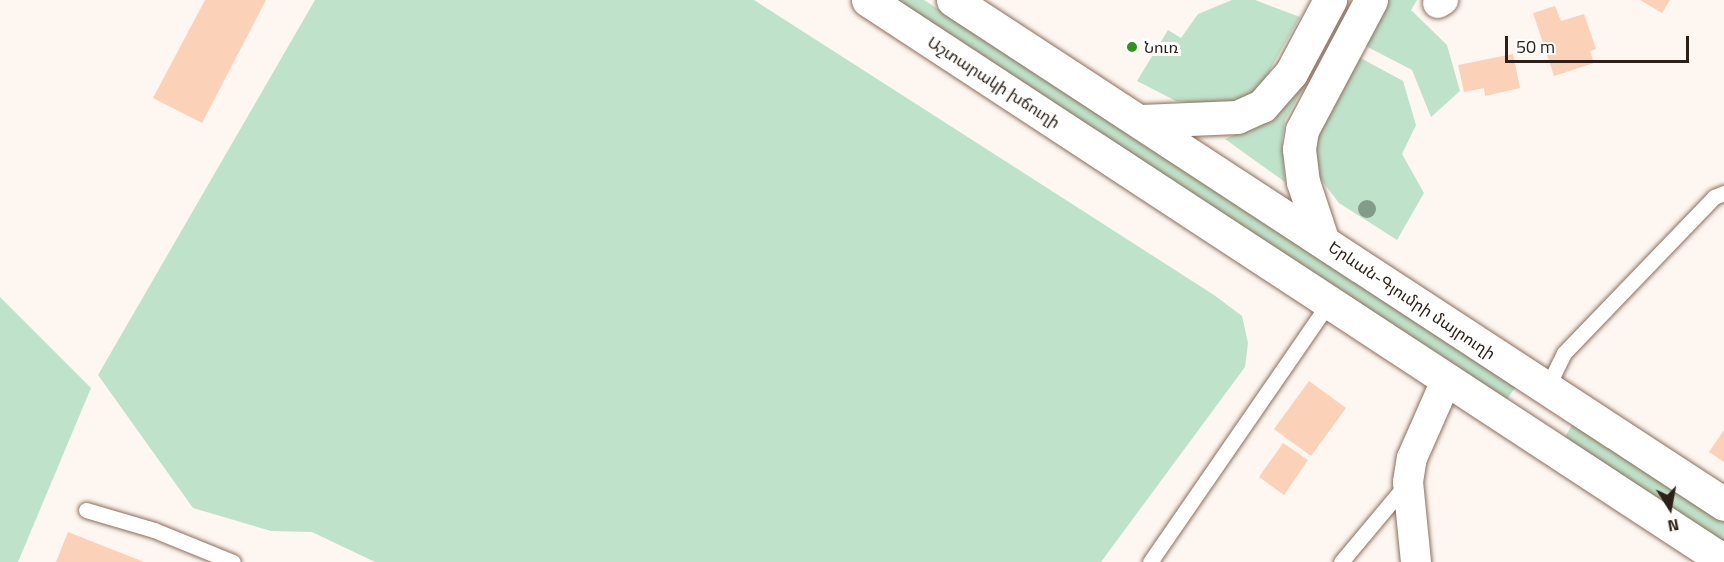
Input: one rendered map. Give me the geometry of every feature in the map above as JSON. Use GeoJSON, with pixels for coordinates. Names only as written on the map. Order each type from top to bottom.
{"type":"FeatureCollection","features":[{"type":"Feature","properties":{"kind":"main road","name":"Աշտարակի խճուղի"},"geometry":{"type":"LineString","coordinates":[[868,0],[1329,303]]}},
{"type":"Feature","properties":{"kind":"main road","name":"Երևան-Գյումրի մայրուղի"},"geometry":{"type":"LineString","coordinates":[[952,0],[1101,94],[1546,390],[1724,504]]}},
{"type":"Feature","properties":{"kind":"main road"},"geometry":{"type":"LineString","coordinates":[[1141,122],[1237,117],[1262,106],[1291,73],[1330,0]]}},
{"type":"Feature","properties":{"kind":"main road"},"geometry":{"type":"LineString","coordinates":[[1322,239],[1300,166],[1302,130],[1371,0]]}},
{"type":"Feature","properties":{"kind":"main road"},"geometry":{"type":"LineString","coordinates":[[1329,303],[1724,561]]}},
{"type":"Feature","properties":{"kind":"main road"},"geometry":{"type":"LineString","coordinates":[[1522,428],[1546,390]]}},
{"type":"Feature","properties":{"kind":"street"},"geometry":{"type":"LineString","coordinates":[[1416,562],[1407,482],[1412,458],[1446,381]]}},
{"type":"Feature","properties":{"kind":"lane"},"geometry":{"type":"LineString","coordinates":[[1546,390],[1564,353],[1714,198],[1724,194]]}},
{"type":"Feature","properties":{"kind":"lane"},"geometry":{"type":"LineString","coordinates":[[1150,562],[1329,303]]}},
{"type":"Feature","properties":{"kind":"lane"},"geometry":{"type":"LineString","coordinates":[[1341,562],[1407,482]]}},
{"type":"Feature","properties":{"kind":"lane"},"geometry":{"type":"LineString","coordinates":[[86,510],[154,530],[233,562]]}},
{"type":"Feature","properties":{"kind":"green space"},"geometry":{"type":"Polygon","coordinates":[[[315,0],[754,0],[1214,295],[1242,316],[1248,343],[1245,367],[1101,562],[375,562],[312,532],[271,531],[193,508],[98,375],[315,0]]]}},
{"type":"Feature","properties":{"kind":"green space"},"geometry":{"type":"Polygon","coordinates":[[[892,0],[924,0],[1516,386],[1506,401],[892,0]]]}},
{"type":"Feature","properties":{"kind":"green space"},"geometry":{"type":"Polygon","coordinates":[[[1232,0],[1255,0],[1300,17],[1259,89],[1226,106],[1176,101],[1137,81],[1168,30],[1181,38],[1198,14],[1232,0]]]}},
{"type":"Feature","properties":{"kind":"green space"},"geometry":{"type":"Polygon","coordinates":[[[1384,0],[1417,0],[1411,10],[1447,45],[1460,91],[1431,117],[1412,70],[1360,43],[1384,0]]]}},
{"type":"Feature","properties":{"kind":"green space"},"geometry":{"type":"Polygon","coordinates":[[[1357,56],[1403,81],[1416,125],[1402,154],[1424,193],[1397,240],[1339,203],[1319,177],[1314,150],[1325,112],[1357,56]]]}},
{"type":"Feature","properties":{"kind":"green space"},"geometry":{"type":"Polygon","coordinates":[[[1312,63],[1314,69],[1285,120],[1282,139],[1285,182],[1225,139],[1241,132],[1312,63]]]}},
{"type":"Feature","properties":{"kind":"green space"},"geometry":{"type":"Polygon","coordinates":[[[0,297],[91,388],[18,562],[0,562],[0,297]]]}},
{"type":"Feature","properties":{"kind":"green space"},"geometry":{"type":"Polygon","coordinates":[[[1573,423],[1724,521],[1724,543],[1564,439],[1573,423]]]}},
{"type":"Feature","properties":{"kind":"building"},"geometry":{"type":"Polygon","coordinates":[[[205,0],[266,0],[202,123],[153,98],[205,0]]]}},
{"type":"Feature","properties":{"kind":"building"},"geometry":{"type":"Polygon","coordinates":[[[1640,0],[1670,0],[1662,13],[1640,0]]]}},
{"type":"Feature","properties":{"kind":"building"},"geometry":{"type":"Polygon","coordinates":[[[1555,6],[1561,21],[1584,14],[1596,49],[1590,51],[1594,63],[1554,76],[1533,13],[1555,6]]]}},
{"type":"Feature","properties":{"kind":"building"},"geometry":{"type":"Polygon","coordinates":[[[1513,54],[1520,88],[1485,96],[1484,88],[1464,92],[1458,65],[1513,54]]]}},
{"type":"Feature","properties":{"kind":"building"},"geometry":{"type":"Polygon","coordinates":[[[1309,381],[1346,408],[1311,456],[1274,429],[1309,381]]]}},
{"type":"Feature","properties":{"kind":"building"},"geometry":{"type":"Polygon","coordinates":[[[1724,430],[1724,462],[1709,452],[1724,430]]]}},
{"type":"Feature","properties":{"kind":"building"},"geometry":{"type":"Polygon","coordinates":[[[1283,443],[1308,460],[1284,495],[1259,477],[1283,443]]]}},
{"type":"Feature","properties":{"kind":"building"},"geometry":{"type":"Polygon","coordinates":[[[68,532],[144,562],[56,562],[68,532]]]}},
{"type":"Feature","properties":{"kind":"place","name":"Նուռ"},"geometry":{"type":"Point","coordinates":[1132,47]}}]}
